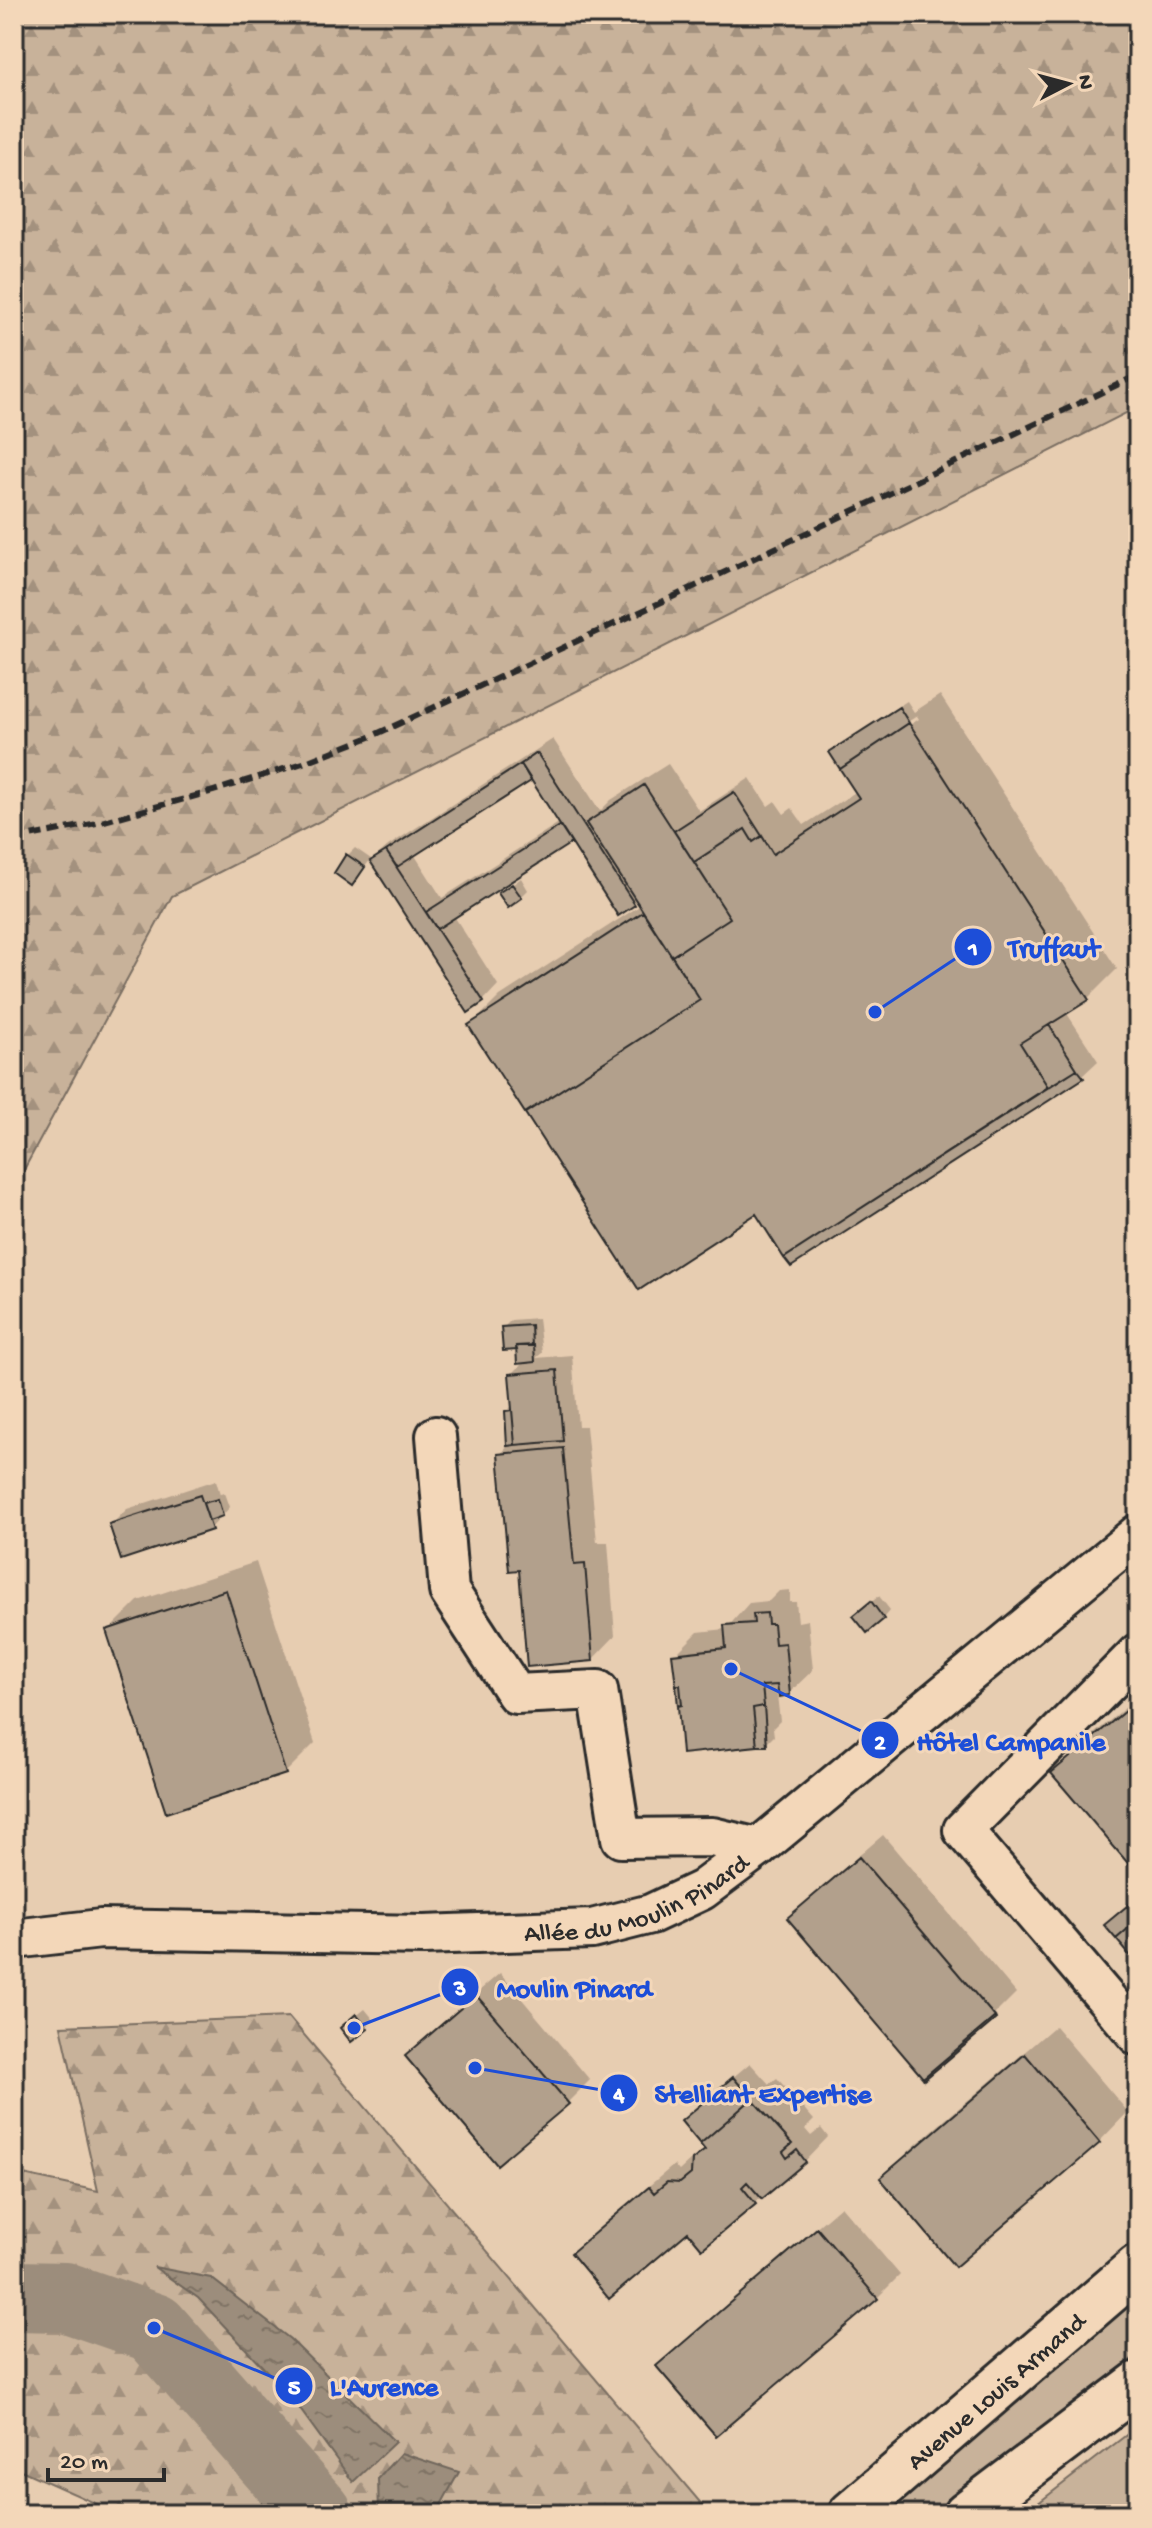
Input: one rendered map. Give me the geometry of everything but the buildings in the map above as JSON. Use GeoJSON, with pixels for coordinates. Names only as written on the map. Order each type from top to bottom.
{"type":"FeatureCollection","features":[{"type":"Feature","properties":{"kind":"main road","name":"Avenue Louis Armand"},"geometry":{"type":"LineString","coordinates":[[851,2514],[1138,2267]]}},
{"type":"Feature","properties":{"kind":"main road"},"geometry":{"type":"LineString","coordinates":[[966,2514],[1138,2384]]}},
{"type":"Feature","properties":{"kind":"street"},"geometry":{"type":"LineString","coordinates":[[436,1436],[449,1591],[516,1694],[598,1690],[621,1838],[712,1837],[758,1848]]}},
{"type":"Feature","properties":{"kind":"street","name":"Allée du Moulin Pinard"},"geometry":{"type":"LineString","coordinates":[[14,1939],[101,1929],[424,1935],[592,1929],[651,1914],[702,1890],[758,1848],[1138,1534]]}},
{"type":"Feature","properties":{"kind":"street"},"geometry":{"type":"LineString","coordinates":[[1138,1653],[963,1830],[1138,2036]]}},
{"type":"Feature","properties":{"kind":"green space"},"geometry":{"type":"Polygon","coordinates":[[[14,14],[1138,14],[1138,407],[172,896],[14,1188],[14,14]]]}},
{"type":"Feature","properties":{"kind":"green space"},"geometry":{"type":"Polygon","coordinates":[[[289,2017],[710,2514],[105,2514],[97,2504],[14,2467],[14,2173],[98,2191],[61,2026],[289,2017]]]}},
{"type":"Feature","properties":{"kind":"green space"},"geometry":{"type":"Polygon","coordinates":[[[1138,2287],[1138,2354],[939,2514],[880,2514],[1138,2287]]]}},
{"type":"Feature","properties":{"kind":"green space"},"geometry":{"type":"Polygon","coordinates":[[[1138,2426],[1138,2514],[1024,2514],[1138,2426]]]}},
{"type":"Feature","properties":{"kind":"water"},"geometry":{"type":"Polygon","coordinates":[[[154,2267],[211,2278],[290,2339],[395,2442],[353,2482],[291,2397],[198,2298],[154,2267]]]}},
{"type":"Feature","properties":{"kind":"water"},"geometry":{"type":"Polygon","coordinates":[[[401,2453],[459,2472],[436,2514],[379,2514],[378,2478],[401,2453]]]}},
{"type":"Feature","properties":{"kind":"waterway"},"geometry":{"type":"LineString","coordinates":[[14,2296],[65,2297],[154,2328],[318,2514]]}},
{"type":"Feature","properties":{"kind":"railway"},"geometry":{"type":"LineString","coordinates":[[14,839],[97,823],[210,792],[303,763],[370,737],[1138,375]]}},
{"type":"Feature","properties":{"kind":"place","name":"Truffaut"},"geometry":{"type":"Point","coordinates":[875,1012]}},
{"type":"Feature","properties":{"kind":"place","name":"Hôtel Campanile"},"geometry":{"type":"Point","coordinates":[731,1669]}},
{"type":"Feature","properties":{"kind":"place","name":"Movlin Pinard"},"geometry":{"type":"Point","coordinates":[354,2028]}},
{"type":"Feature","properties":{"kind":"place","name":"Stelliant Expertise"},"geometry":{"type":"Point","coordinates":[475,2068]}},
{"type":"Feature","properties":{"kind":"place","name":"L'Aurence"},"geometry":{"type":"Point","coordinates":[154,2328]}}]}
